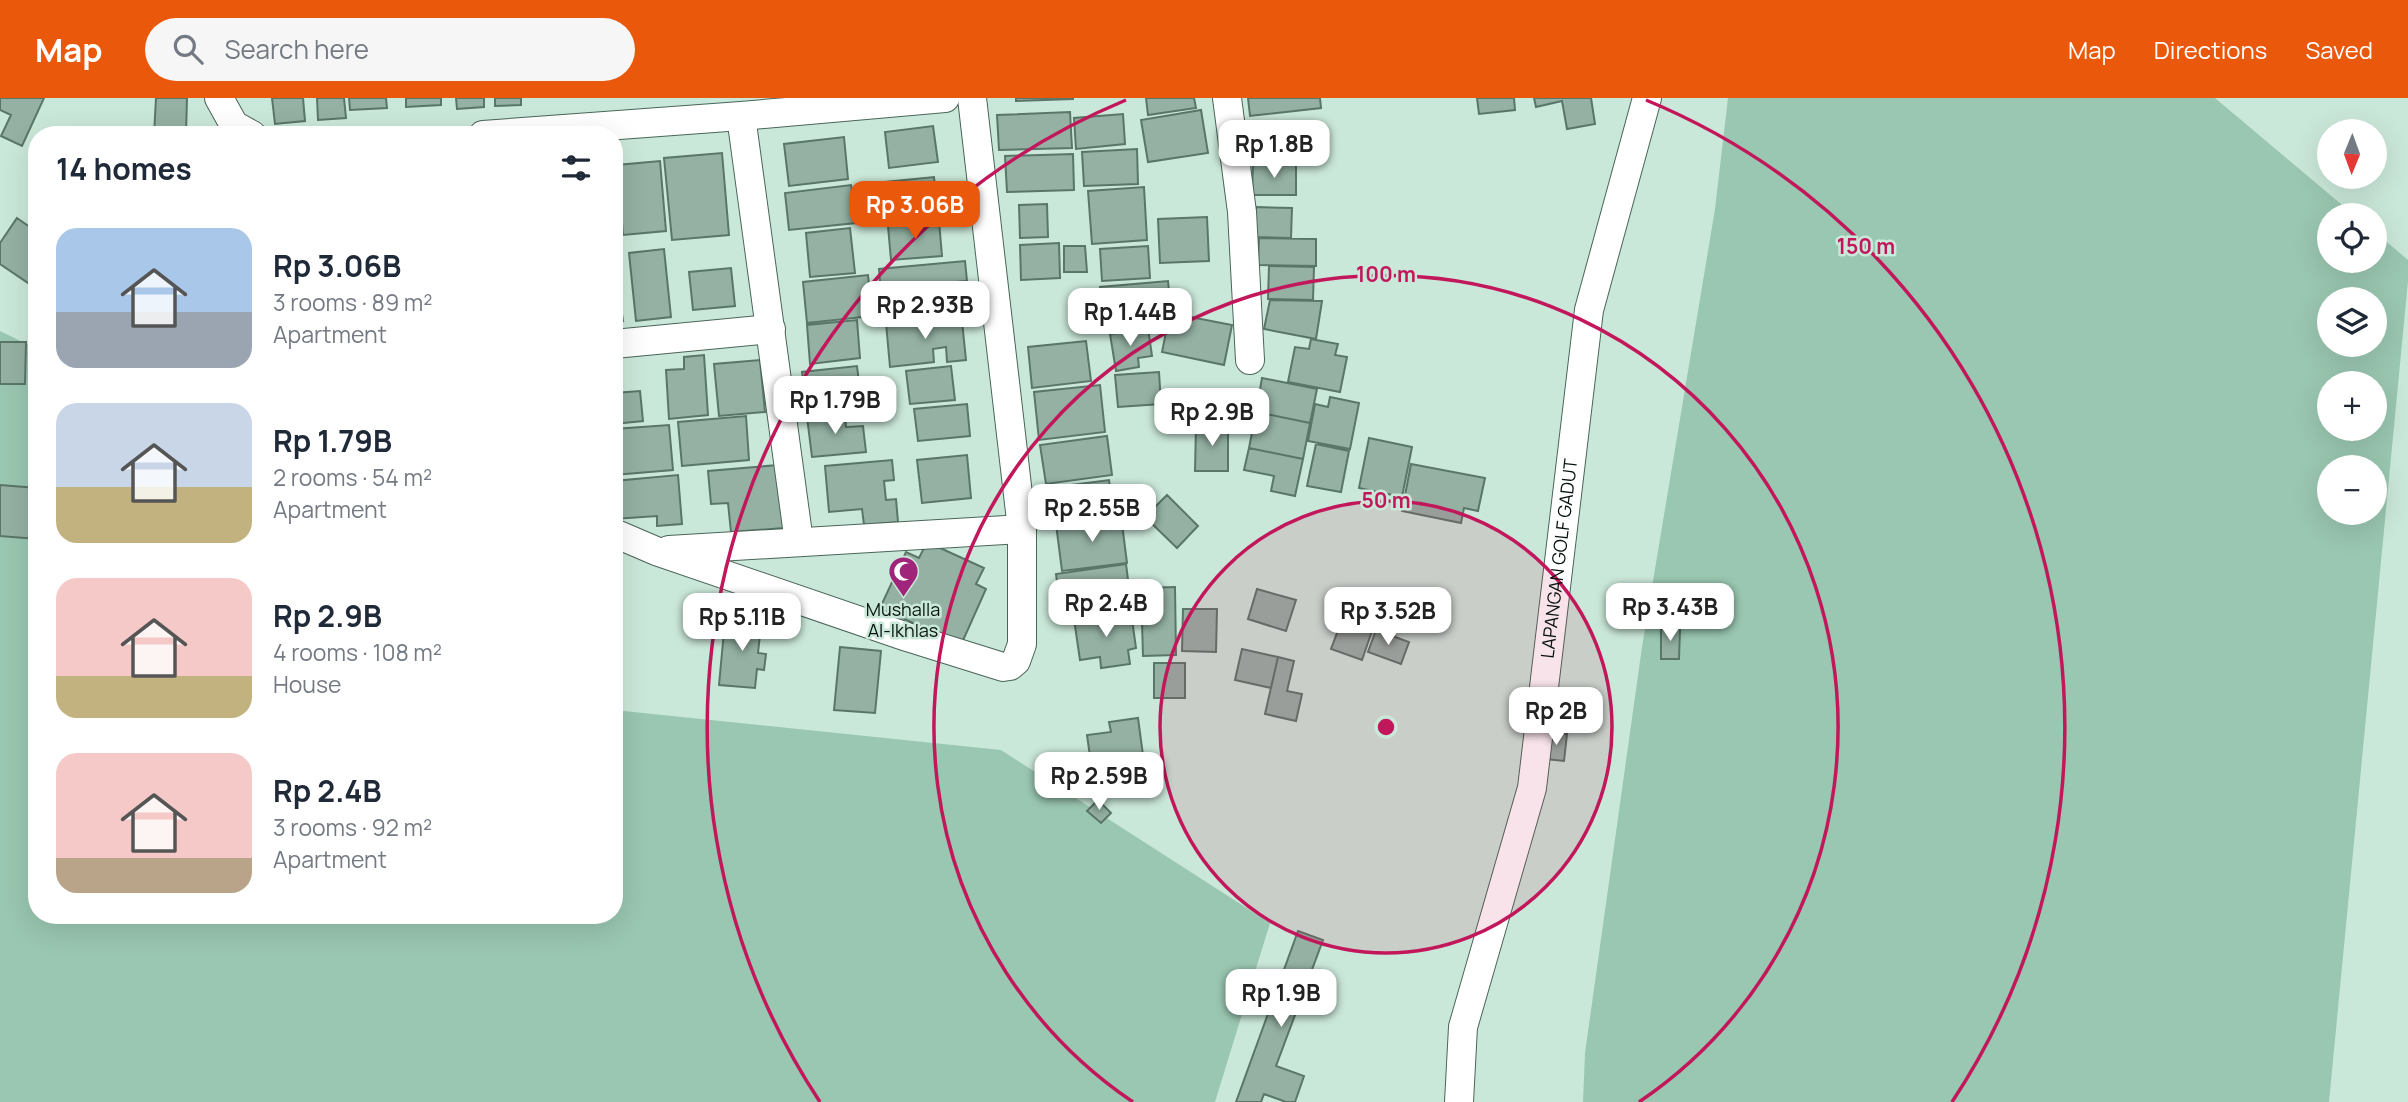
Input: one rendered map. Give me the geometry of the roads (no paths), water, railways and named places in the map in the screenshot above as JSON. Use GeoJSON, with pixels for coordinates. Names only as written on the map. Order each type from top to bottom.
{"type":"FeatureCollection","features":[{"type":"Feature","properties":{"kind":"street"},"geometry":{"type":"LineString","coordinates":[[219,98],[236,126]]}},
{"type":"Feature","properties":{"kind":"street"},"geometry":{"type":"LineString","coordinates":[[605,126],[945,98]]}},
{"type":"Feature","properties":{"kind":"street"},"geometry":{"type":"LineString","coordinates":[[623,537],[656,551],[907,638],[1003,667],[1016,661],[1022,644],[1022,529],[972,98]]}},
{"type":"Feature","properties":{"kind":"street"},"geometry":{"type":"LineString","coordinates":[[1227,98],[1242,212],[1250,360]]}},
{"type":"Feature","properties":{"kind":"street","name":"LAPANGAN GOLF GADUT"},"geometry":{"type":"LineString","coordinates":[[1459,1102],[1463,1027],[1532,788],[1589,310],[1647,98]]}},
{"type":"Feature","properties":{"kind":"street"},"geometry":{"type":"LineString","coordinates":[[741,116],[799,542]]}},
{"type":"Feature","properties":{"kind":"street"},"geometry":{"type":"LineString","coordinates":[[623,343],[771,329]]}},
{"type":"Feature","properties":{"kind":"street"},"geometry":{"type":"LineString","coordinates":[[656,551],[1022,529]]}},
{"type":"Feature","properties":{"kind":"place","name":"Mushalla Al-Ikhlas"},"geometry":{"type":"Point","coordinates":[903,599]}}]}
